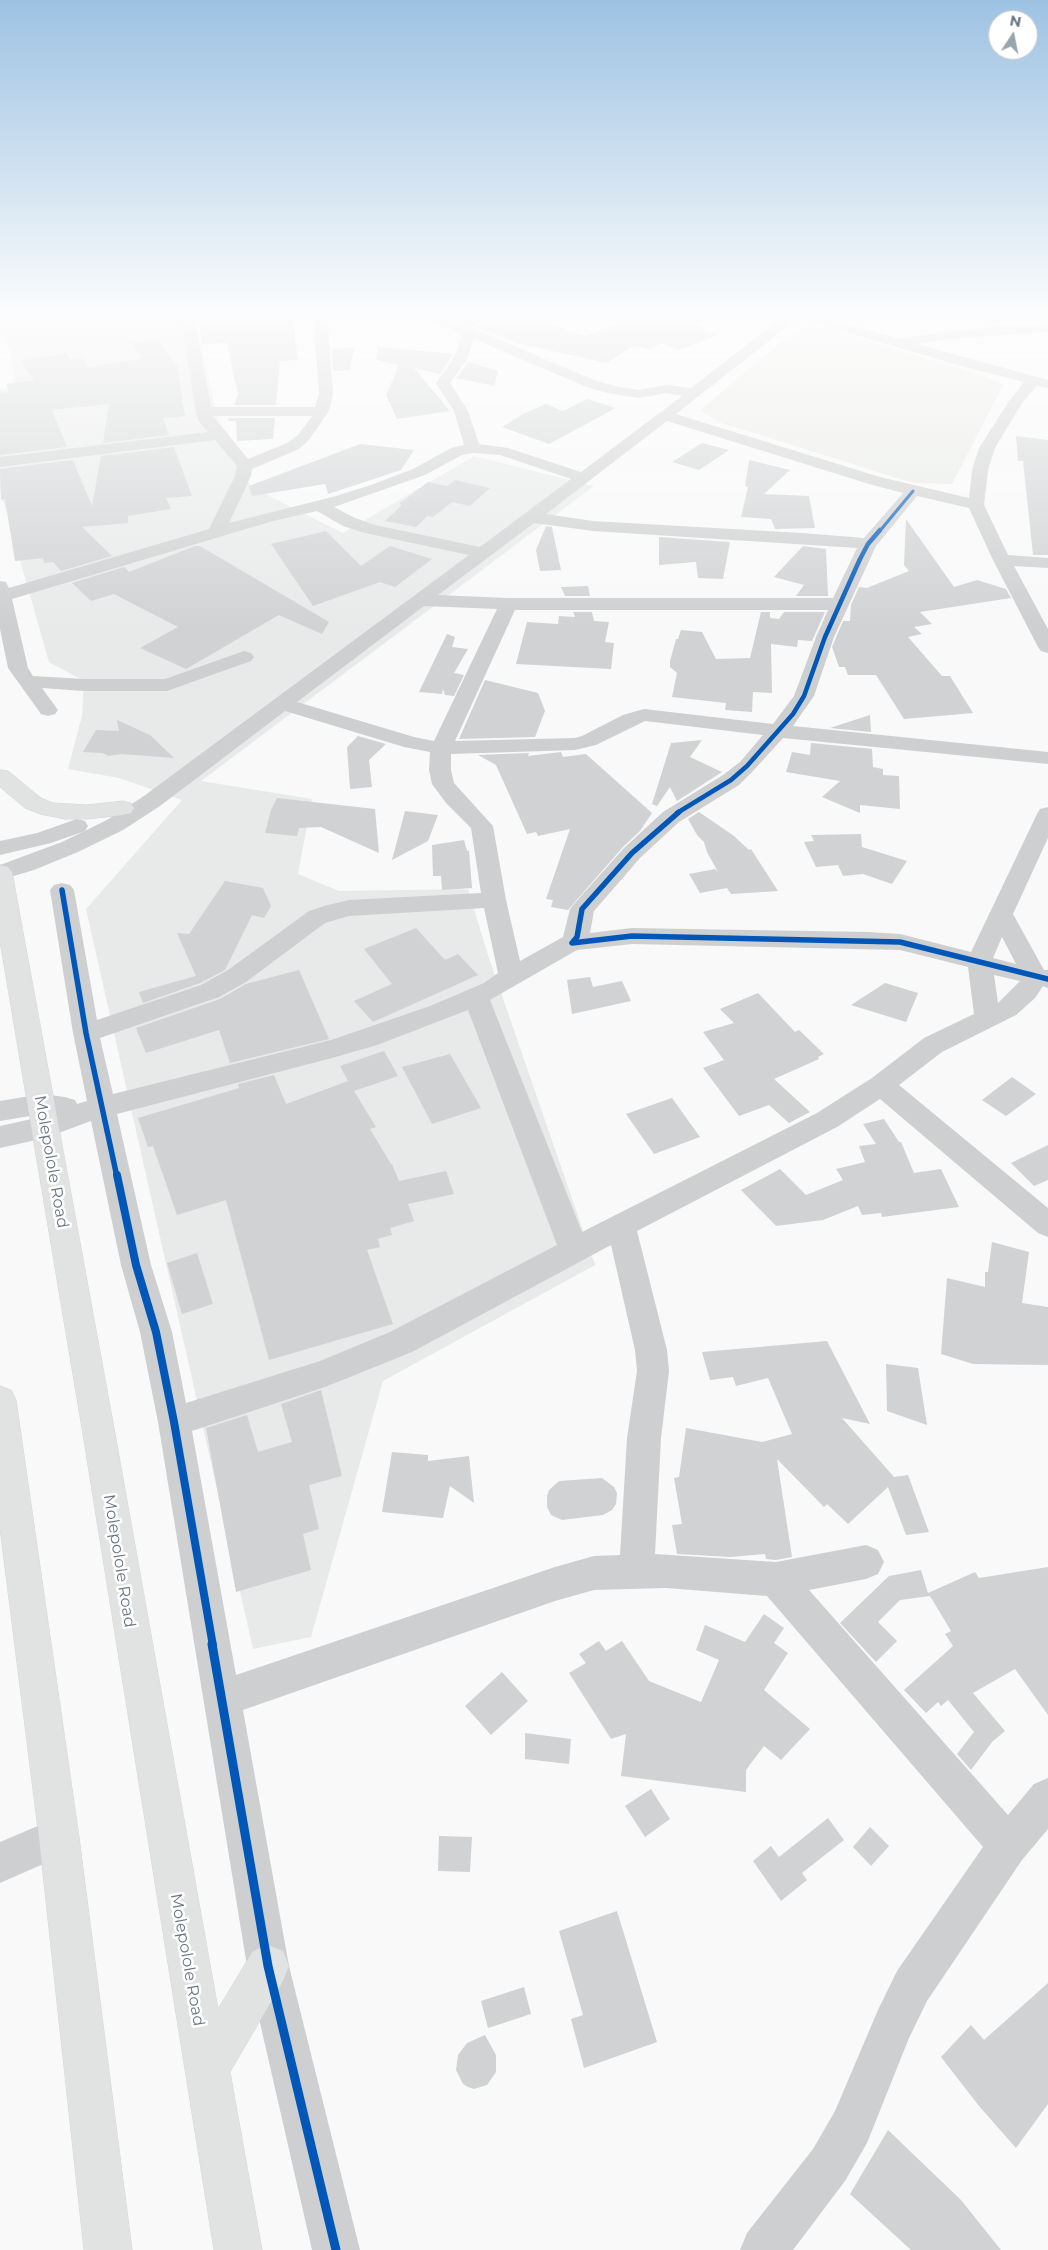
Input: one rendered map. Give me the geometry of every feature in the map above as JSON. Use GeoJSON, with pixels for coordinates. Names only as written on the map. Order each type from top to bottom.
{"type":"FeatureCollection","features":[{"type":"Feature","properties":{"kind":"main road"},"geometry":{"type":"LineString","coordinates":[[0,776],[34,803],[48,809],[72,812],[123,808]]}},
{"type":"Feature","properties":{"kind":"main road","name":"Molepolole Road"},"geometry":{"type":"LineString","coordinates":[[0,873],[238,2250]]}},
{"type":"Feature","properties":{"kind":"main road"},"geometry":{"type":"LineString","coordinates":[[0,1400],[59,1837],[108,2250]]}},
{"type":"Feature","properties":{"kind":"main road"},"geometry":{"type":"LineString","coordinates":[[206,2071],[268,1966]]}},
{"type":"Feature","properties":{"kind":"street"},"geometry":{"type":"LineString","coordinates":[[205,418],[245,466]]}},
{"type":"Feature","properties":{"kind":"street"},"geometry":{"type":"LineString","coordinates":[[216,532],[236,491],[245,466],[293,446],[311,428],[317,418]]}},
{"type":"Feature","properties":{"kind":"street"},"geometry":{"type":"LineString","coordinates":[[463,418],[473,448]]}},
{"type":"Feature","properties":{"kind":"street"},"geometry":{"type":"LineString","coordinates":[[0,873],[26,865],[70,847],[115,825],[284,704],[662,418]]}},
{"type":"Feature","properties":{"kind":"street"},"geometry":{"type":"LineString","coordinates":[[672,418],[913,491],[976,505]]}},
{"type":"Feature","properties":{"kind":"street"},"geometry":{"type":"LineString","coordinates":[[1006,418],[987,448],[980,470],[976,505],[1002,560],[1048,647]]}},
{"type":"Feature","properties":{"kind":"street"},"geometry":{"type":"LineString","coordinates":[[0,462],[218,435]]}},
{"type":"Feature","properties":{"kind":"street"},"geometry":{"type":"LineString","coordinates":[[48,710],[18,668],[1,591],[170,548],[216,532],[397,482],[457,451],[473,448],[502,451],[583,478]]}},
{"type":"Feature","properties":{"kind":"street"},"geometry":{"type":"LineString","coordinates":[[236,491],[289,512]]}},
{"type":"Feature","properties":{"kind":"street"},"geometry":{"type":"LineString","coordinates":[[572,943],[577,937],[582,909],[632,853],[671,818],[731,780],[747,766],[793,714],[804,696],[825,637],[868,544],[913,491]]}},
{"type":"Feature","properties":{"kind":"street"},"geometry":{"type":"LineString","coordinates":[[319,505],[349,522],[371,529],[483,553]]}},
{"type":"Feature","properties":{"kind":"street"},"geometry":{"type":"LineString","coordinates":[[531,517],[592,526],[802,538],[868,544]]}},
{"type":"Feature","properties":{"kind":"street"},"geometry":{"type":"LineString","coordinates":[[1002,560],[1048,563]]}},
{"type":"Feature","properties":{"kind":"street"},"geometry":{"type":"LineString","coordinates":[[421,600],[508,604],[840,604]]}},
{"type":"Feature","properties":{"kind":"street"},"geometry":{"type":"LineString","coordinates":[[508,604],[460,711],[441,748],[440,770],[443,784],[482,826],[494,900],[511,976]]}},
{"type":"Feature","properties":{"kind":"street"},"geometry":{"type":"LineString","coordinates":[[26,680],[84,684],[167,685],[244,657]]}},
{"type":"Feature","properties":{"kind":"street"},"geometry":{"type":"LineString","coordinates":[[284,704],[411,743],[441,748],[575,744],[589,741],[630,719],[644,715],[778,731],[1048,758]]}},
{"type":"Feature","properties":{"kind":"street"},"geometry":{"type":"LineString","coordinates":[[0,848],[43,838],[164,791]]}},
{"type":"Feature","properties":{"kind":"street"},"geometry":{"type":"LineString","coordinates":[[988,1019],[979,961],[1048,814]]}},
{"type":"Feature","properties":{"kind":"street"},"geometry":{"type":"LineString","coordinates":[[62,890],[97,1110],[136,1265],[156,1332],[174,1422],[268,1966],[336,2250]]}},
{"type":"Feature","properties":{"kind":"street"},"geometry":{"type":"LineString","coordinates":[[86,1033],[178,1004],[210,991],[237,976],[317,917],[332,911],[349,908],[494,900]]}},
{"type":"Feature","properties":{"kind":"street"},"geometry":{"type":"LineString","coordinates":[[1002,915],[1042,978]]}},
{"type":"Feature","properties":{"kind":"street"},"geometry":{"type":"LineString","coordinates":[[0,1111],[43,1116],[97,1110],[350,1044],[439,1012],[476,996],[572,943],[632,936],[900,942],[1042,978]]}},
{"type":"Feature","properties":{"kind":"street"},"geometry":{"type":"LineString","coordinates":[[174,1422],[325,1373],[401,1342],[620,1226],[827,1120],[881,1085],[933,1045],[988,1019],[1017,1001],[1042,978]]}},
{"type":"Feature","properties":{"kind":"street"},"geometry":{"type":"LineString","coordinates":[[476,996],[574,1250]]}},
{"type":"Feature","properties":{"kind":"street"},"geometry":{"type":"LineString","coordinates":[[881,1085],[1048,1225]]}},
{"type":"Feature","properties":{"kind":"street"},"geometry":{"type":"LineString","coordinates":[[0,1137],[43,1116]]}},
{"type":"Feature","properties":{"kind":"street"},"geometry":{"type":"LineString","coordinates":[[620,1226],[651,1350],[653,1371],[644,1438],[637,1570]]}},
{"type":"Feature","properties":{"kind":"street"},"geometry":{"type":"LineString","coordinates":[[223,1698],[555,1584],[594,1573],[637,1570],[776,1579],[866,1562]]}},
{"type":"Feature","properties":{"kind":"street"},"geometry":{"type":"LineString","coordinates":[[776,1579],[1008,1846]]}},
{"type":"Feature","properties":{"kind":"street"},"geometry":{"type":"LineString","coordinates":[[764,2250],[829,2165],[852,2127],[893,2025],[912,1986],[1008,1846],[1048,1798]]}},
{"type":"Feature","properties":{"kind":"street"},"geometry":{"type":"LineString","coordinates":[[0,1863],[59,1837]]}},
{"type":"Feature","properties":{"kind":"shaded area"},"geometry":{"type":"Polygon","coordinates":[[[0,418],[218,418],[251,487],[343,533],[474,456],[594,486],[201,781],[312,799],[298,874],[339,891],[468,889],[488,955],[595,1265],[383,1381],[311,1637],[253,1649],[86,909],[182,800],[119,778],[68,769],[82,716],[84,681],[49,662],[0,490],[0,418]]]}},
{"type":"Feature","properties":{"kind":"shaded area"},"geometry":{"type":"Polygon","coordinates":[[[712,418],[986,418],[952,484],[913,483],[718,422],[712,418]]]}},
{"type":"Feature","properties":{"kind":"building"},"geometry":{"type":"Polygon","coordinates":[[[0,418],[55,418],[67,447],[0,455],[0,418]]]}},
{"type":"Feature","properties":{"kind":"building"},"geometry":{"type":"Polygon","coordinates":[[[107,418],[163,418],[169,435],[103,443],[107,418]]]}},
{"type":"Feature","properties":{"kind":"building"},"geometry":{"type":"Polygon","coordinates":[[[229,418],[275,418],[273,439],[237,441],[236,421],[228,421],[229,418]]]}},
{"type":"Feature","properties":{"kind":"building"},"geometry":{"type":"Polygon","coordinates":[[[517,418],[597,418],[549,444],[502,427],[517,418]]]}},
{"type":"Feature","properties":{"kind":"building"},"geometry":{"type":"Polygon","coordinates":[[[1016,436],[1048,440],[1048,555],[1033,555],[1023,461],[1018,461],[1016,436]]]}},
{"type":"Feature","properties":{"kind":"building"},"geometry":{"type":"Polygon","coordinates":[[[702,443],[729,450],[699,470],[672,462],[702,443]]]}},
{"type":"Feature","properties":{"kind":"building"},"geometry":{"type":"Polygon","coordinates":[[[360,444],[414,450],[401,470],[328,494],[325,484],[252,496],[249,486],[360,444]]]}},
{"type":"Feature","properties":{"kind":"building"},"geometry":{"type":"Polygon","coordinates":[[[174,447],[192,496],[166,498],[171,509],[128,516],[128,523],[82,527],[112,556],[61,571],[53,562],[44,563],[43,558],[15,561],[5,499],[1,500],[0,469],[73,460],[92,506],[101,456],[174,447]]]}},
{"type":"Feature","properties":{"kind":"building"},"geometry":{"type":"Polygon","coordinates":[[[749,460],[790,470],[764,494],[809,496],[815,528],[775,529],[771,519],[741,517],[748,487],[745,486],[749,460]]]}},
{"type":"Feature","properties":{"kind":"building"},"geometry":{"type":"Polygon","coordinates":[[[455,480],[490,488],[470,506],[452,502],[433,517],[427,516],[416,527],[385,521],[402,505],[399,504],[428,482],[447,486],[455,480]]]}},
{"type":"Feature","properties":{"kind":"building"},"geometry":{"type":"Polygon","coordinates":[[[906,519],[954,587],[977,580],[1006,589],[1011,598],[920,612],[932,624],[914,627],[922,634],[908,637],[942,676],[950,676],[973,713],[904,719],[876,675],[848,675],[845,667],[839,667],[832,647],[843,621],[850,621],[851,605],[859,587],[867,588],[909,571],[904,565],[906,519]]]}},
{"type":"Feature","properties":{"kind":"building"},"geometry":{"type":"Polygon","coordinates":[[[546,526],[552,527],[561,570],[540,571],[536,550],[546,526]]]}},
{"type":"Feature","properties":{"kind":"building"},"geometry":{"type":"Polygon","coordinates":[[[326,531],[361,566],[390,546],[432,559],[395,587],[380,582],[313,606],[271,544],[326,531]]]}},
{"type":"Feature","properties":{"kind":"building"},"geometry":{"type":"Polygon","coordinates":[[[659,537],[730,542],[723,579],[698,578],[696,562],[659,565],[659,537]]]}},
{"type":"Feature","properties":{"kind":"building"},"geometry":{"type":"Polygon","coordinates":[[[195,546],[200,546],[329,622],[322,634],[279,615],[186,669],[140,648],[178,627],[114,594],[91,601],[72,583],[124,567],[129,572],[195,546]]]}},
{"type":"Feature","properties":{"kind":"building"},"geometry":{"type":"Polygon","coordinates":[[[803,546],[826,549],[828,596],[796,596],[804,585],[774,577],[803,546]]]}},
{"type":"Feature","properties":{"kind":"building"},"geometry":{"type":"Polygon","coordinates":[[[588,586],[590,596],[565,596],[561,587],[588,586]]]}},
{"type":"Feature","properties":{"kind":"building"},"geometry":{"type":"Polygon","coordinates":[[[573,612],[592,612],[594,621],[609,622],[605,642],[614,643],[611,669],[516,664],[527,622],[558,624],[559,616],[575,617],[573,612]]]}},
{"type":"Feature","properties":{"kind":"building"},"geometry":{"type":"Polygon","coordinates":[[[761,612],[770,612],[770,618],[779,619],[784,612],[825,612],[812,641],[798,640],[797,647],[771,644],[772,693],[753,692],[752,712],[725,710],[726,703],[672,697],[677,673],[670,667],[670,661],[676,639],[678,639],[681,630],[702,632],[716,659],[750,658],[761,612]]]}},
{"type":"Feature","properties":{"kind":"building"},"geometry":{"type":"Polygon","coordinates":[[[447,634],[455,637],[452,647],[468,649],[454,673],[464,675],[454,696],[445,695],[443,689],[442,694],[419,692],[447,634]]]}},
{"type":"Feature","properties":{"kind":"building"},"geometry":{"type":"Polygon","coordinates":[[[485,680],[538,693],[545,711],[535,737],[459,739],[485,680]]]}},
{"type":"Feature","properties":{"kind":"building"},"geometry":{"type":"Polygon","coordinates":[[[870,715],[871,732],[830,728],[870,715]]]}},
{"type":"Feature","properties":{"kind":"building"},"geometry":{"type":"Polygon","coordinates":[[[117,720],[150,735],[174,758],[121,754],[109,756],[102,753],[83,752],[96,730],[119,731],[117,720]]]}},
{"type":"Feature","properties":{"kind":"building"},"geometry":{"type":"Polygon","coordinates":[[[358,736],[386,744],[369,760],[372,787],[350,789],[347,747],[358,736]]]}},
{"type":"Feature","properties":{"kind":"building"},"geometry":{"type":"Polygon","coordinates":[[[702,740],[690,757],[722,772],[677,801],[670,787],[657,806],[652,804],[671,743],[702,740]]]}},
{"type":"Feature","properties":{"kind":"building"},"geometry":{"type":"Polygon","coordinates":[[[811,743],[872,749],[873,767],[883,769],[883,775],[899,776],[900,809],[860,805],[860,813],[822,797],[840,781],[786,772],[792,752],[810,755],[811,743]]]}},
{"type":"Feature","properties":{"kind":"building"},"geometry":{"type":"Polygon","coordinates":[[[561,752],[563,757],[586,754],[652,813],[640,831],[623,847],[568,910],[551,907],[553,900],[546,899],[570,829],[538,836],[536,832],[527,834],[496,765],[478,755],[529,753],[528,756],[561,752]]]}},
{"type":"Feature","properties":{"kind":"building"},"geometry":{"type":"Polygon","coordinates":[[[277,798],[375,809],[379,853],[321,827],[299,828],[297,836],[265,833],[271,810],[277,798]]]}},
{"type":"Feature","properties":{"kind":"building"},"geometry":{"type":"Polygon","coordinates":[[[405,811],[438,815],[428,841],[392,860],[405,811]]]}},
{"type":"Feature","properties":{"kind":"building"},"geometry":{"type":"Polygon","coordinates":[[[699,812],[734,836],[749,850],[751,849],[778,891],[731,894],[727,888],[700,893],[689,874],[715,869],[718,872],[707,852],[704,842],[697,835],[688,819],[699,812]]]}},
{"type":"Feature","properties":{"kind":"building"},"geometry":{"type":"Polygon","coordinates":[[[861,834],[862,847],[907,861],[892,884],[863,874],[843,876],[838,865],[816,867],[804,842],[814,841],[811,835],[861,834]]]}},
{"type":"Feature","properties":{"kind":"building"},"geometry":{"type":"Polygon","coordinates":[[[464,840],[467,851],[469,850],[472,888],[442,890],[441,876],[433,876],[432,845],[464,840]]]}},
{"type":"Feature","properties":{"kind":"building"},"geometry":{"type":"Polygon","coordinates":[[[225,881],[263,888],[271,906],[264,918],[252,915],[225,970],[200,983],[143,1003],[139,992],[196,976],[177,933],[189,934],[225,881]]]}},
{"type":"Feature","properties":{"kind":"building"},"geometry":{"type":"Polygon","coordinates":[[[416,928],[445,960],[458,954],[478,975],[373,1022],[354,1001],[392,984],[364,949],[416,928]]]}},
{"type":"Feature","properties":{"kind":"building"},"geometry":{"type":"Polygon","coordinates":[[[299,970],[329,1039],[230,1063],[219,1030],[146,1053],[136,1028],[220,999],[246,984],[299,970]]]}},
{"type":"Feature","properties":{"kind":"building"},"geometry":{"type":"Polygon","coordinates":[[[590,977],[593,987],[622,981],[631,1001],[572,1014],[567,980],[590,977]]]}},
{"type":"Feature","properties":{"kind":"building"},"geometry":{"type":"Polygon","coordinates":[[[885,983],[918,993],[906,1022],[851,1005],[885,983]]]}},
{"type":"Feature","properties":{"kind":"building"},"geometry":{"type":"Polygon","coordinates":[[[758,993],[795,1032],[799,1030],[824,1054],[818,1057],[819,1059],[774,1079],[810,1112],[789,1123],[769,1105],[739,1116],[703,1068],[724,1060],[703,1032],[734,1023],[720,1009],[758,993]]]}},
{"type":"Feature","properties":{"kind":"building"},"geometry":{"type":"Polygon","coordinates":[[[384,1051],[398,1076],[354,1091],[376,1127],[370,1129],[392,1164],[399,1181],[446,1171],[454,1194],[408,1204],[414,1221],[390,1228],[392,1235],[378,1239],[380,1247],[367,1250],[393,1324],[269,1360],[226,1200],[177,1215],[153,1146],[148,1147],[138,1118],[239,1088],[238,1084],[274,1075],[286,1104],[348,1081],[340,1066],[384,1051]]]}},
{"type":"Feature","properties":{"kind":"building"},"geometry":{"type":"Polygon","coordinates":[[[450,1054],[481,1108],[432,1124],[402,1067],[450,1054]]]}},
{"type":"Feature","properties":{"kind":"building"},"geometry":{"type":"Polygon","coordinates":[[[1012,1077],[1036,1094],[1006,1116],[982,1100],[1012,1077]]]}},
{"type":"Feature","properties":{"kind":"building"},"geometry":{"type":"Polygon","coordinates":[[[672,1098],[700,1137],[654,1154],[626,1114],[672,1098]]]}},
{"type":"Feature","properties":{"kind":"building"},"geometry":{"type":"Polygon","coordinates":[[[884,1119],[899,1142],[901,1142],[914,1173],[941,1169],[959,1207],[882,1217],[881,1213],[862,1215],[858,1206],[823,1220],[776,1226],[741,1190],[780,1169],[806,1195],[843,1180],[836,1169],[865,1162],[859,1146],[876,1144],[863,1124],[884,1119]]]}},
{"type":"Feature","properties":{"kind":"building"},"geometry":{"type":"Polygon","coordinates":[[[1048,1145],[1048,1180],[1034,1186],[1011,1163],[1048,1145]]]}},
{"type":"Feature","properties":{"kind":"building"},"geometry":{"type":"Polygon","coordinates":[[[992,1242],[1029,1252],[1022,1303],[1048,1307],[1048,1365],[973,1364],[941,1354],[947,1278],[985,1287],[985,1272],[988,1272],[992,1242]]]}},
{"type":"Feature","properties":{"kind":"building"},"geometry":{"type":"Polygon","coordinates":[[[197,1253],[213,1304],[182,1314],[167,1263],[197,1253]]]}},
{"type":"Feature","properties":{"kind":"building"},"geometry":{"type":"Polygon","coordinates":[[[827,1341],[870,1424],[842,1418],[894,1477],[908,1475],[929,1532],[906,1535],[888,1487],[848,1524],[827,1504],[824,1507],[777,1459],[792,1557],[776,1560],[766,1559],[765,1554],[730,1557],[677,1554],[672,1525],[682,1524],[674,1478],[679,1477],[686,1428],[762,1442],[792,1434],[768,1378],[736,1386],[733,1377],[710,1380],[702,1352],[827,1341]]]}},
{"type":"Feature","properties":{"kind":"building"},"geometry":{"type":"Polygon","coordinates":[[[886,1364],[918,1368],[927,1425],[887,1411],[886,1364]]]}},
{"type":"Feature","properties":{"kind":"building"},"geometry":{"type":"Polygon","coordinates":[[[321,1390],[342,1476],[309,1485],[319,1529],[303,1534],[311,1570],[236,1592],[206,1428],[247,1415],[258,1452],[292,1442],[281,1404],[321,1390]]]}},
{"type":"Feature","properties":{"kind":"building"},"geometry":{"type":"Polygon","coordinates":[[[392,1452],[428,1455],[428,1461],[469,1456],[474,1503],[450,1486],[443,1518],[382,1512],[392,1452]]]}},
{"type":"Feature","properties":{"kind":"building"},"geometry":{"type":"Polygon","coordinates":[[[602,1478],[614,1487],[617,1493],[616,1504],[612,1510],[603,1515],[562,1520],[551,1515],[547,1507],[547,1496],[549,1490],[559,1481],[602,1478]]]}},
{"type":"Feature","properties":{"kind":"building"},"geometry":{"type":"Polygon","coordinates":[[[1048,1567],[1048,1715],[1015,1669],[973,1693],[1005,1731],[992,1742],[971,1770],[957,1754],[974,1732],[948,1700],[941,1706],[938,1702],[926,1713],[904,1690],[953,1646],[945,1634],[951,1631],[930,1596],[900,1600],[878,1622],[897,1641],[876,1662],[840,1623],[889,1576],[921,1570],[928,1593],[975,1572],[979,1578],[1048,1567]]]}},
{"type":"Feature","properties":{"kind":"building"},"geometry":{"type":"Polygon","coordinates":[[[764,1614],[784,1628],[774,1643],[788,1653],[764,1690],[810,1729],[781,1760],[764,1746],[746,1770],[746,1792],[621,1776],[626,1734],[611,1739],[569,1673],[586,1663],[579,1654],[599,1641],[606,1651],[622,1641],[649,1681],[701,1702],[719,1660],[696,1650],[705,1625],[745,1642],[764,1614]]]}},
{"type":"Feature","properties":{"kind":"building"},"geometry":{"type":"Polygon","coordinates":[[[502,1672],[528,1701],[491,1735],[465,1706],[502,1672]]]}},
{"type":"Feature","properties":{"kind":"building"},"geometry":{"type":"Polygon","coordinates":[[[525,1733],[571,1739],[569,1764],[525,1759],[525,1733]]]}},
{"type":"Feature","properties":{"kind":"building"},"geometry":{"type":"Polygon","coordinates":[[[651,1789],[670,1819],[645,1837],[625,1806],[651,1789]]]}},
{"type":"Feature","properties":{"kind":"building"},"geometry":{"type":"Polygon","coordinates":[[[828,1818],[844,1840],[802,1873],[807,1880],[781,1901],[753,1861],[771,1846],[779,1857],[828,1818]]]}},
{"type":"Feature","properties":{"kind":"building"},"geometry":{"type":"Polygon","coordinates":[[[870,1827],[889,1846],[871,1866],[853,1847],[870,1827]]]}},
{"type":"Feature","properties":{"kind":"building"},"geometry":{"type":"Polygon","coordinates":[[[439,1836],[472,1837],[470,1872],[438,1871],[439,1836]]]}},
{"type":"Feature","properties":{"kind":"building"},"geometry":{"type":"Polygon","coordinates":[[[617,1911],[657,2042],[584,2068],[571,2019],[583,2015],[559,1931],[617,1911]]]}},
{"type":"Feature","properties":{"kind":"building"},"geometry":{"type":"Polygon","coordinates":[[[1048,1983],[1048,2104],[1016,2148],[979,2106],[941,2057],[971,2025],[984,2040],[1048,1983]]]}},
{"type":"Feature","properties":{"kind":"building"},"geometry":{"type":"Polygon","coordinates":[[[524,1987],[531,2014],[488,2028],[481,2001],[524,1987]]]}},
{"type":"Feature","properties":{"kind":"building"},"geometry":{"type":"Polygon","coordinates":[[[485,2035],[496,2055],[496,2072],[487,2085],[474,2089],[463,2084],[456,2070],[458,2055],[467,2043],[485,2035]]]}},
{"type":"Feature","properties":{"kind":"building"},"geometry":{"type":"Polygon","coordinates":[[[888,2130],[961,2200],[1001,2250],[911,2250],[850,2194],[888,2130]]]}},
{"type":"Feature","properties":{"kind":"cycle path"},"geometry":{"type":"LineString","coordinates":[[913,491],[868,544],[825,637],[804,696],[793,714],[747,766],[731,780],[671,817],[632,853],[582,909],[577,937],[572,943],[632,936],[900,942],[1048,979]]}},
{"type":"Feature","properties":{"kind":"cycle path"},"geometry":{"type":"LineString","coordinates":[[62,890],[86,1033],[136,1265],[156,1332],[174,1422],[268,1966],[336,2250]]}}]}
